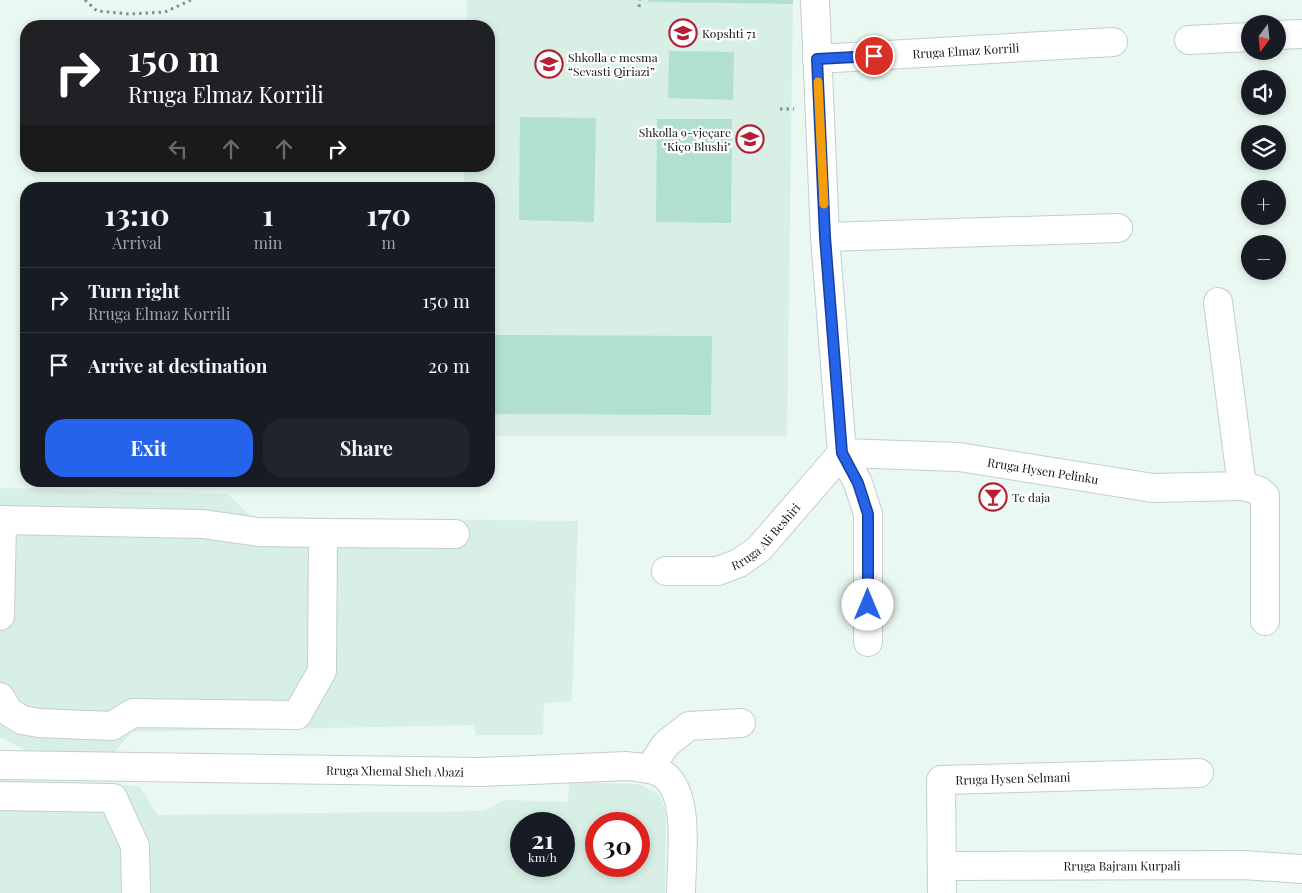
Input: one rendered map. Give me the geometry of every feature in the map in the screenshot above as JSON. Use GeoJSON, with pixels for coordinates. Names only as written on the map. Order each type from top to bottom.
{"type":"FeatureCollection","features":[{"type":"Feature","properties":{"kind":"street"},"geometry":{"type":"LineString","coordinates":[[815,0],[825,237],[842,453],[858,483],[868,514],[868,642]]}},
{"type":"Feature","properties":{"kind":"street"},"geometry":{"type":"LineString","coordinates":[[1286,35],[1302,34]]}},
{"type":"Feature","properties":{"kind":"street"},"geometry":{"type":"LineString","coordinates":[[1189,40],[1241,37]]}},
{"type":"Feature","properties":{"kind":"street","name":"Rruga Elmaz Korrili"},"geometry":{"type":"LineString","coordinates":[[817,59],[1113,42]]}},
{"type":"Feature","properties":{"kind":"street"},"geometry":{"type":"LineString","coordinates":[[825,237],[1118,228]]}},
{"type":"Feature","properties":{"kind":"street"},"geometry":{"type":"LineString","coordinates":[[1218,302],[1242,486]]}},
{"type":"Feature","properties":{"kind":"street","name":"Rruga Hysen Pelinku"},"geometry":{"type":"LineString","coordinates":[[842,453],[959,456],[1153,488],[1242,486],[1258,490],[1265,496],[1265,621]]}},
{"type":"Feature","properties":{"kind":"street","name":"Rruga Ali Beshiri"},"geometry":{"type":"LineString","coordinates":[[666,570],[718,571],[739,563],[759,549],[842,453]]}},
{"type":"Feature","properties":{"kind":"street"},"geometry":{"type":"LineString","coordinates":[[0,616],[1,520],[203,524],[258,532],[455,534]]}},
{"type":"Feature","properties":{"kind":"street"},"geometry":{"type":"LineString","coordinates":[[0,697],[9,712],[22,720],[39,723],[112,726],[133,713],[297,715],[322,671],[323,533]]}},
{"type":"Feature","properties":{"kind":"street"},"geometry":{"type":"LineString","coordinates":[[649,768],[666,744],[689,726],[741,723]]}},
{"type":"Feature","properties":{"kind":"street","name":"Rruga Xhemal Sheh Abazi"},"geometry":{"type":"LineString","coordinates":[[0,765],[482,772],[627,766],[649,768],[664,775],[674,786],[681,803],[681,893]]}},
{"type":"Feature","properties":{"kind":"street","name":"Rruga Hysen Selmani"},"geometry":{"type":"LineString","coordinates":[[942,893],[940,780],[1199,773]]}},
{"type":"Feature","properties":{"kind":"street"},"geometry":{"type":"LineString","coordinates":[[0,796],[113,798],[135,846],[136,893]]}},
{"type":"Feature","properties":{"kind":"street","name":"Rruga Bajram Kurpali"},"geometry":{"type":"LineString","coordinates":[[942,866],[1242,865],[1302,869]]}},
{"type":"Feature","properties":{"kind":"path"},"geometry":{"type":"LineString","coordinates":[[85,0],[97,10],[130,14],[165,12],[191,0]]}},
{"type":"Feature","properties":{"kind":"path"},"geometry":{"type":"LineString","coordinates":[[640,0],[640,7]]}},
{"type":"Feature","properties":{"kind":"path"},"geometry":{"type":"LineString","coordinates":[[780,109],[791,109]]}},
{"type":"Feature","properties":{"kind":"shaded area"},"geometry":{"type":"Polygon","coordinates":[[[467,0],[793,0],[787,436],[495,436],[495,182],[464,182],[464,172],[495,172],[495,20],[467,20],[467,0]]]}},
{"type":"Feature","properties":{"kind":"shaded area"},"geometry":{"type":"Polygon","coordinates":[[[0,488],[228,494],[251,517],[578,521],[572,701],[544,703],[543,735],[476,735],[474,725],[132,732],[111,756],[31,753],[0,737],[0,488]]]}},
{"type":"Feature","properties":{"kind":"shaded area"},"geometry":{"type":"Polygon","coordinates":[[[0,780],[139,786],[158,815],[484,811],[505,800],[568,802],[569,782],[639,784],[659,795],[666,812],[665,893],[0,893],[0,780]]]}},
{"type":"Feature","properties":{"kind":"green space"},"geometry":{"type":"Polygon","coordinates":[[[648,0],[793,0],[793,4],[648,2],[648,0]]]}},
{"type":"Feature","properties":{"kind":"green space"},"geometry":{"type":"Polygon","coordinates":[[[669,51],[734,52],[733,100],[668,98],[669,51]]]}},
{"type":"Feature","properties":{"kind":"green space"},"geometry":{"type":"Polygon","coordinates":[[[520,117],[596,118],[594,222],[519,220],[520,117]]]}},
{"type":"Feature","properties":{"kind":"green space"},"geometry":{"type":"Polygon","coordinates":[[[657,119],[732,119],[731,223],[656,222],[657,119]]]}},
{"type":"Feature","properties":{"kind":"green space"},"geometry":{"type":"Polygon","coordinates":[[[495,335],[712,336],[711,415],[495,414],[495,335]]]}},
{"type":"Feature","properties":{"kind":"slow traffic"},"geometry":{"type":"LineString","coordinates":[[818,82],[824,204]]}},
{"type":"Feature","properties":{"kind":"place","name":"Kopshti 71"},"geometry":{"type":"Point","coordinates":[683,33]}},
{"type":"Feature","properties":{"kind":"place","name":"Shkolla e mesma “Sevasti Qiriazi”"},"geometry":{"type":"Point","coordinates":[549,64]}},
{"type":"Feature","properties":{"kind":"place","name":"Shkolla 9-vjeçare \"Kiço Blushi\""},"geometry":{"type":"Point","coordinates":[750,139]}},
{"type":"Feature","properties":{"kind":"place","name":"Te daja"},"geometry":{"type":"Point","coordinates":[993,497]}},
{"type":"Feature","properties":{"kind":"route"},"geometry":{"type":"LineString","coordinates":[[868,605],[868,514],[858,483],[842,453],[825,237],[817,59],[874,56]]}}]}
